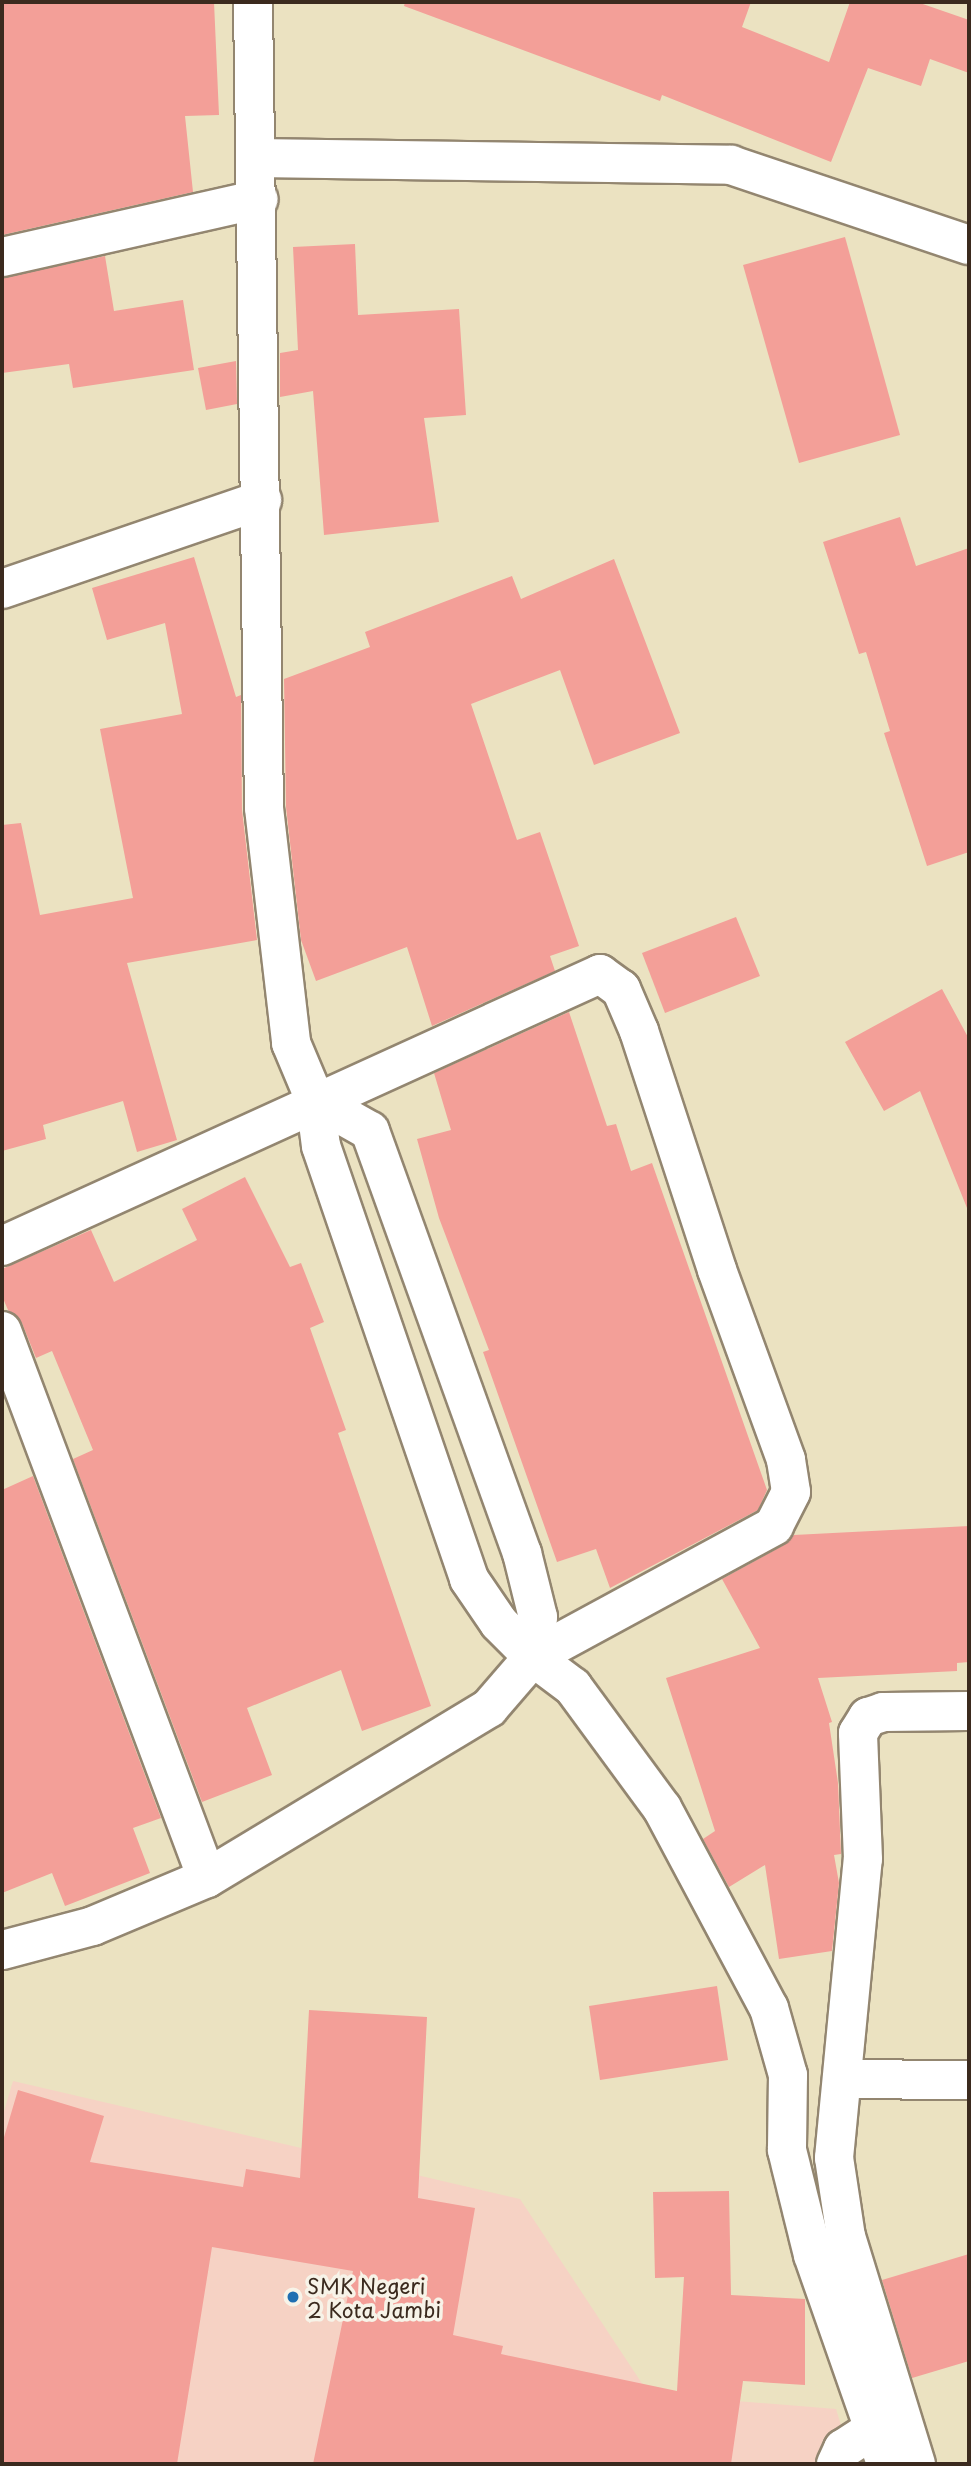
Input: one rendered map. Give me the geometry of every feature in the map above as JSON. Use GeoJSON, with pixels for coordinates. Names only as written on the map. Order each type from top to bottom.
{"type":"FeatureCollection","features":[{"type":"Feature","properties":{"kind":"street"},"geometry":{"type":"LineString","coordinates":[[253,2],[259,199],[264,808],[291,1043],[315,1100],[321,1146],[469,1579],[499,1623],[533,1657],[573,1687],[662,1808],[769,2008],[788,2075],[787,2150],[813,2255],[886,2464]]}},
{"type":"Feature","properties":{"kind":"street"},"geometry":{"type":"LineString","coordinates":[[257,158],[731,165],[969,245]]}},
{"type":"Feature","properties":{"kind":"street"},"geometry":{"type":"LineString","coordinates":[[2,257],[259,199]]}},
{"type":"Feature","properties":{"kind":"street"},"geometry":{"type":"LineString","coordinates":[[2,589],[262,500]]}},
{"type":"Feature","properties":{"kind":"street"},"geometry":{"type":"LineString","coordinates":[[2,1247],[315,1100],[600,974],[621,989],[639,1031],[717,1270],[786,1460],[791,1492],[775,1526],[533,1657],[489,1708],[207,1878],[93,1926],[2,1950]]}},
{"type":"Feature","properties":{"kind":"street"},"geometry":{"type":"LineString","coordinates":[[315,1100],[370,1131],[522,1553],[538,1617],[533,1657]]}},
{"type":"Feature","properties":{"kind":"street"},"geometry":{"type":"LineString","coordinates":[[2,1331],[207,1878]]}},
{"type":"Feature","properties":{"kind":"street"},"geometry":{"type":"LineString","coordinates":[[916,2464],[846,2237],[834,2158],[844,2079],[863,1859],[858,1732],[868,1717],[883,1712],[969,1712]]}},
{"type":"Feature","properties":{"kind":"street"},"geometry":{"type":"LineString","coordinates":[[844,2079],[969,2080]]}},
{"type":"Feature","properties":{"kind":"street"},"geometry":{"type":"LineString","coordinates":[[835,2464],[843,2449],[875,2428]]}},
{"type":"Feature","properties":{"kind":"shaded area","name":"SMK Negeri 2 Kota Jambi"},"geometry":{"type":"Polygon","coordinates":[[[13,2081],[520,2199],[649,2394],[836,2409],[853,2464],[2,2464],[2,2118],[13,2081]]]}},
{"type":"Feature","properties":{"kind":"building"},"geometry":{"type":"Polygon","coordinates":[[[2,2],[214,2],[219,115],[185,116],[193,192],[2,235],[2,2]]]}},
{"type":"Feature","properties":{"kind":"building"},"geometry":{"type":"Polygon","coordinates":[[[405,2],[751,2],[742,27],[829,62],[850,2],[917,2],[969,20],[969,73],[930,59],[921,86],[868,68],[831,162],[662,95],[660,101],[404,6],[405,2]]]}},
{"type":"Feature","properties":{"kind":"building"},"geometry":{"type":"Polygon","coordinates":[[[845,237],[900,435],[799,463],[743,265],[845,237]]]}},
{"type":"Feature","properties":{"kind":"building"},"geometry":{"type":"Polygon","coordinates":[[[355,244],[358,315],[459,309],[466,415],[424,418],[439,522],[324,535],[313,391],[280,397],[280,353],[298,350],[293,247],[355,244]]]}},
{"type":"Feature","properties":{"kind":"building"},"geometry":{"type":"Polygon","coordinates":[[[105,256],[114,311],[183,300],[194,370],[73,388],[69,364],[2,373],[2,278],[105,256]]]}},
{"type":"Feature","properties":{"kind":"building"},"geometry":{"type":"Polygon","coordinates":[[[236,361],[237,404],[206,410],[198,368],[236,361]]]}},
{"type":"Feature","properties":{"kind":"building"},"geometry":{"type":"Polygon","coordinates":[[[900,517],[916,566],[969,548],[969,852],[927,866],[884,733],[890,731],[866,652],[859,654],[823,542],[900,517]]]}},
{"type":"Feature","properties":{"kind":"building"},"geometry":{"type":"Polygon","coordinates":[[[194,557],[236,697],[241,695],[242,810],[257,940],[127,963],[177,1140],[137,1152],[123,1101],[43,1125],[46,1139],[2,1151],[2,825],[21,823],[40,915],[133,898],[100,729],[182,714],[165,623],[107,640],[92,588],[194,557]]]}},
{"type":"Feature","properties":{"kind":"building"},"geometry":{"type":"Polygon","coordinates":[[[614,559],[680,733],[594,765],[560,670],[471,704],[517,840],[540,832],[579,946],[550,956],[555,971],[432,1026],[407,947],[316,981],[301,940],[286,807],[284,679],[370,647],[365,632],[512,576],[521,599],[614,559]]]}},
{"type":"Feature","properties":{"kind":"building"},"geometry":{"type":"Polygon","coordinates":[[[736,917],[760,976],[665,1013],[642,953],[736,917]]]}},
{"type":"Feature","properties":{"kind":"building"},"geometry":{"type":"Polygon","coordinates":[[[942,989],[969,1039],[967,1208],[920,1091],[884,1111],[845,1042],[942,989]]]}},
{"type":"Feature","properties":{"kind":"building"},"geometry":{"type":"Polygon","coordinates":[[[569,1012],[607,1126],[616,1124],[631,1171],[652,1163],[767,1490],[758,1510],[610,1588],[596,1549],[557,1562],[483,1352],[489,1350],[439,1218],[417,1139],[451,1130],[434,1073],[569,1012]]]}},
{"type":"Feature","properties":{"kind":"building"},"geometry":{"type":"Polygon","coordinates":[[[245,1177],[290,1267],[301,1263],[324,1322],[310,1328],[346,1430],[338,1433],[431,1706],[362,1731],[341,1670],[247,1708],[272,1775],[202,1802],[73,1459],[93,1450],[52,1351],[36,1358],[22,1323],[8,1310],[2,1296],[2,1269],[91,1230],[114,1282],[197,1240],[182,1209],[245,1177]]]}},
{"type":"Feature","properties":{"kind":"building"},"geometry":{"type":"Polygon","coordinates":[[[33,1476],[161,1818],[133,1828],[150,1873],[65,1906],[52,1873],[2,1893],[2,1490],[33,1476]]]}},
{"type":"Feature","properties":{"kind":"building"},"geometry":{"type":"Polygon","coordinates":[[[969,1526],[969,1662],[957,1663],[957,1671],[818,1678],[832,1722],[829,1723],[838,1783],[841,1854],[834,1855],[839,1883],[832,1951],[779,1959],[765,1865],[729,1887],[703,1839],[715,1831],[666,1678],[760,1648],[722,1579],[784,1545],[794,1535],[969,1526]]]}},
{"type":"Feature","properties":{"kind":"building"},"geometry":{"type":"Polygon","coordinates":[[[717,1986],[728,2060],[600,2080],[589,2006],[717,1986]]]}},
{"type":"Feature","properties":{"kind":"building","name":"SMK Negeri 2 Kota Jambi"},"geometry":{"type":"Polygon","coordinates":[[[309,2010],[427,2017],[418,2198],[475,2208],[453,2335],[503,2346],[501,2354],[677,2391],[684,2277],[655,2278],[653,2192],[729,2191],[731,2295],[805,2299],[805,2385],[743,2381],[731,2464],[313,2464],[353,2271],[212,2247],[177,2464],[2,2464],[2,2144],[18,2090],[104,2116],[90,2162],[243,2187],[246,2169],[300,2178],[309,2010]]]}},
{"type":"Feature","properties":{"kind":"building"},"geometry":{"type":"Polygon","coordinates":[[[969,2254],[969,2361],[912,2378],[882,2280],[969,2254]]]}},
{"type":"Feature","properties":{"kind":"place","name":"SMK Negeri 2 Kota Jambi"},"geometry":{"type":"Point","coordinates":[293,2297]}}]}
